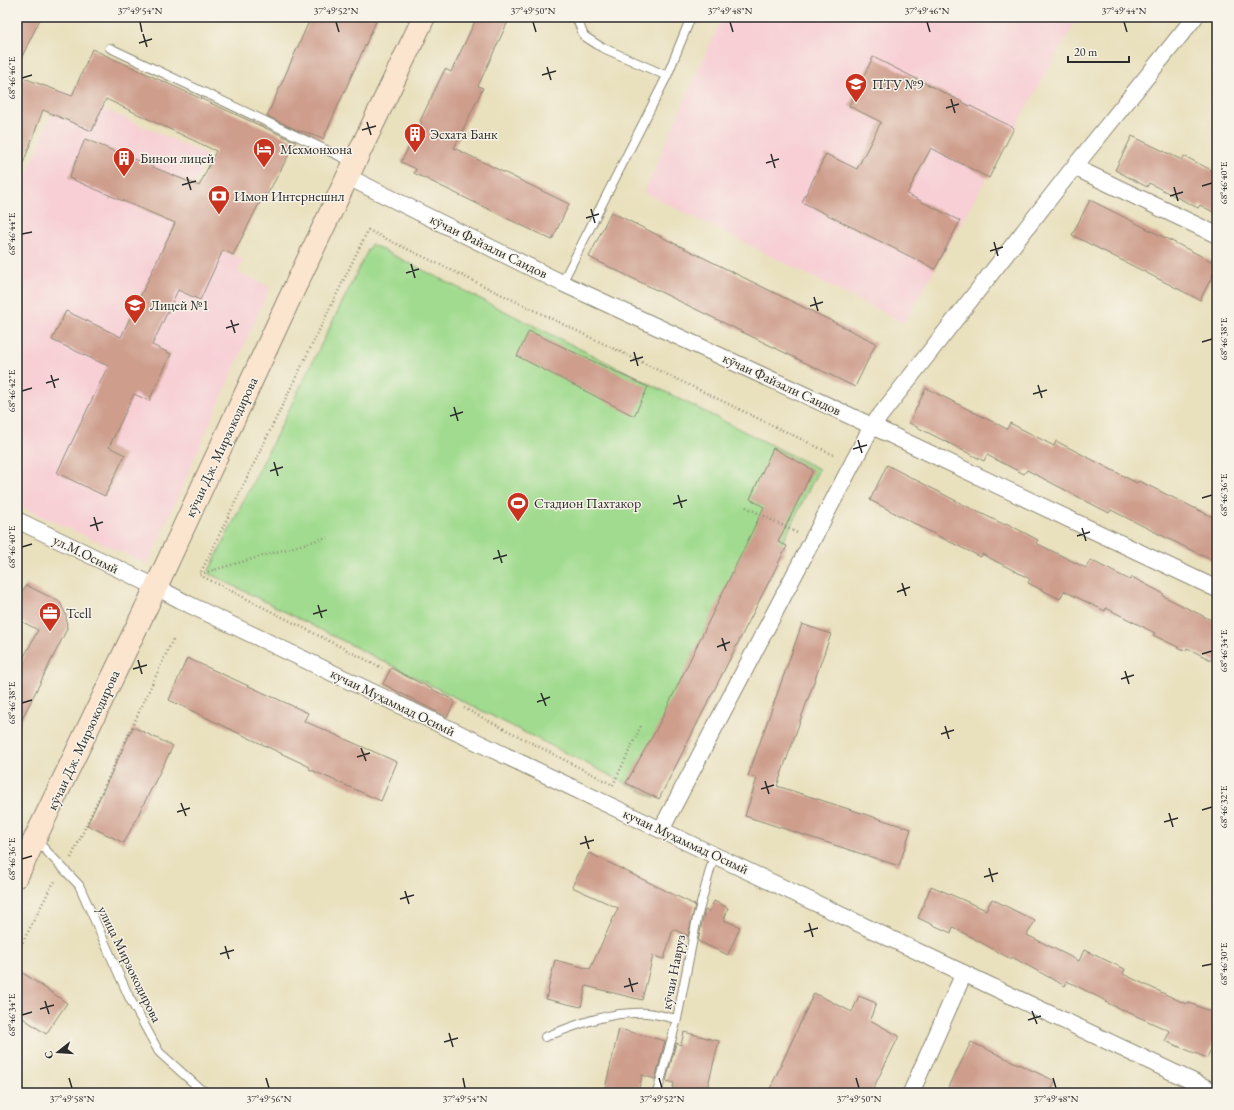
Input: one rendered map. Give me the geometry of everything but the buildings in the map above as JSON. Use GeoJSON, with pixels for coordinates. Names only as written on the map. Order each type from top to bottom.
{"type":"FeatureCollection","features":[{"type":"Feature","properties":{"kind":"street","name":"кӯчаи Дж. Мирзокодирова"},"geometry":{"type":"LineString","coordinates":[[17,876],[156,587],[290,298],[424,17]]}},
{"type":"Feature","properties":{"kind":"street"},"geometry":{"type":"LineString","coordinates":[[661,830],[872,426],[1074,167],[1195,17]]}},
{"type":"Feature","properties":{"kind":"street"},"geometry":{"type":"LineString","coordinates":[[1074,167],[1217,235]]}},
{"type":"Feature","properties":{"kind":"street","name":"кӯчаи Файзали Саидов"},"geometry":{"type":"LineString","coordinates":[[352,170],[562,283],[872,426],[1217,589]]}},
{"type":"Feature","properties":{"kind":"street","name":"ул.М.Осимй"},"geometry":{"type":"LineString","coordinates":[[17,520],[156,587]]}},
{"type":"Feature","properties":{"kind":"street","name":"кучаи Муҳаммад Осимй"},"geometry":{"type":"LineString","coordinates":[[156,587],[195,608],[964,973],[1208,1091]]}},
{"type":"Feature","properties":{"kind":"street"},"geometry":{"type":"LineString","coordinates":[[911,1093],[964,973]]}},
{"type":"Feature","properties":{"kind":"lane"},"geometry":{"type":"LineString","coordinates":[[576,17],[584,36],[602,48],[668,76]]}},
{"type":"Feature","properties":{"kind":"lane"},"geometry":{"type":"LineString","coordinates":[[562,283],[668,76],[691,17]]}},
{"type":"Feature","properties":{"kind":"lane"},"geometry":{"type":"LineString","coordinates":[[110,48],[352,170]]}},
{"type":"Feature","properties":{"kind":"lane","name":"улица Мирзокодирова"},"geometry":{"type":"LineString","coordinates":[[35,840],[79,885],[129,998],[159,1052],[199,1088],[208,1093]]}},
{"type":"Feature","properties":{"kind":"lane","name":"кӯчаи Навруз"},"geometry":{"type":"LineString","coordinates":[[657,1093],[677,1019],[697,918],[714,855]]}},
{"type":"Feature","properties":{"kind":"lane"},"geometry":{"type":"LineString","coordinates":[[544,1038],[583,1022],[616,1014],[648,1013],[677,1019]]}},
{"type":"Feature","properties":{"kind":"path"},"geometry":{"type":"LineString","coordinates":[[200,574],[368,230],[843,460]]}},
{"type":"Feature","properties":{"kind":"path"},"geometry":{"type":"LineString","coordinates":[[746,507],[812,541]]}},
{"type":"Feature","properties":{"kind":"path"},"geometry":{"type":"LineString","coordinates":[[200,574],[328,537]]}},
{"type":"Feature","properties":{"kind":"path"},"geometry":{"type":"LineString","coordinates":[[200,574],[382,668]]}},
{"type":"Feature","properties":{"kind":"path"},"geometry":{"type":"LineString","coordinates":[[17,953],[51,887],[64,870],[173,639]]}},
{"type":"Feature","properties":{"kind":"path"},"geometry":{"type":"LineString","coordinates":[[464,708],[613,785],[641,726]]}},
{"type":"Feature","properties":{"kind":"shaded area","name":"ПТУ №9"},"geometry":{"type":"Polygon","coordinates":[[[722,17],[1078,17],[904,323],[644,192],[722,17]]]}},
{"type":"Feature","properties":{"kind":"shaded area","name":"Лицей №1"},"geometry":{"type":"Polygon","coordinates":[[[61,90],[207,155],[175,231],[243,259],[238,272],[270,287],[148,564],[17,505],[17,200],[61,90]]]}},
{"type":"Feature","properties":{"kind":"green space"},"geometry":{"type":"Polygon","coordinates":[[[371,244],[819,469],[655,798],[208,573],[371,244]]]}},
{"type":"Feature","properties":{"kind":"place","name":"ПТУ №9"},"geometry":{"type":"Point","coordinates":[856,104]}},
{"type":"Feature","properties":{"kind":"place","name":"Эсхата Банк"},"geometry":{"type":"Point","coordinates":[415,154]}},
{"type":"Feature","properties":{"kind":"place","name":"Мехмонхона"},"geometry":{"type":"Point","coordinates":[264,168]}},
{"type":"Feature","properties":{"kind":"place","name":"Бинои лицей"},"geometry":{"type":"Point","coordinates":[124,178]}},
{"type":"Feature","properties":{"kind":"place","name":"Имон Интернешнл"},"geometry":{"type":"Point","coordinates":[219,216]}},
{"type":"Feature","properties":{"kind":"place","name":"Лицей №1"},"geometry":{"type":"Point","coordinates":[135,324]}},
{"type":"Feature","properties":{"kind":"place","name":"Стадион Пахтакор"},"geometry":{"type":"Point","coordinates":[518,522]}},
{"type":"Feature","properties":{"kind":"place","name":"Tcell"},"geometry":{"type":"Point","coordinates":[50,632]}}]}
